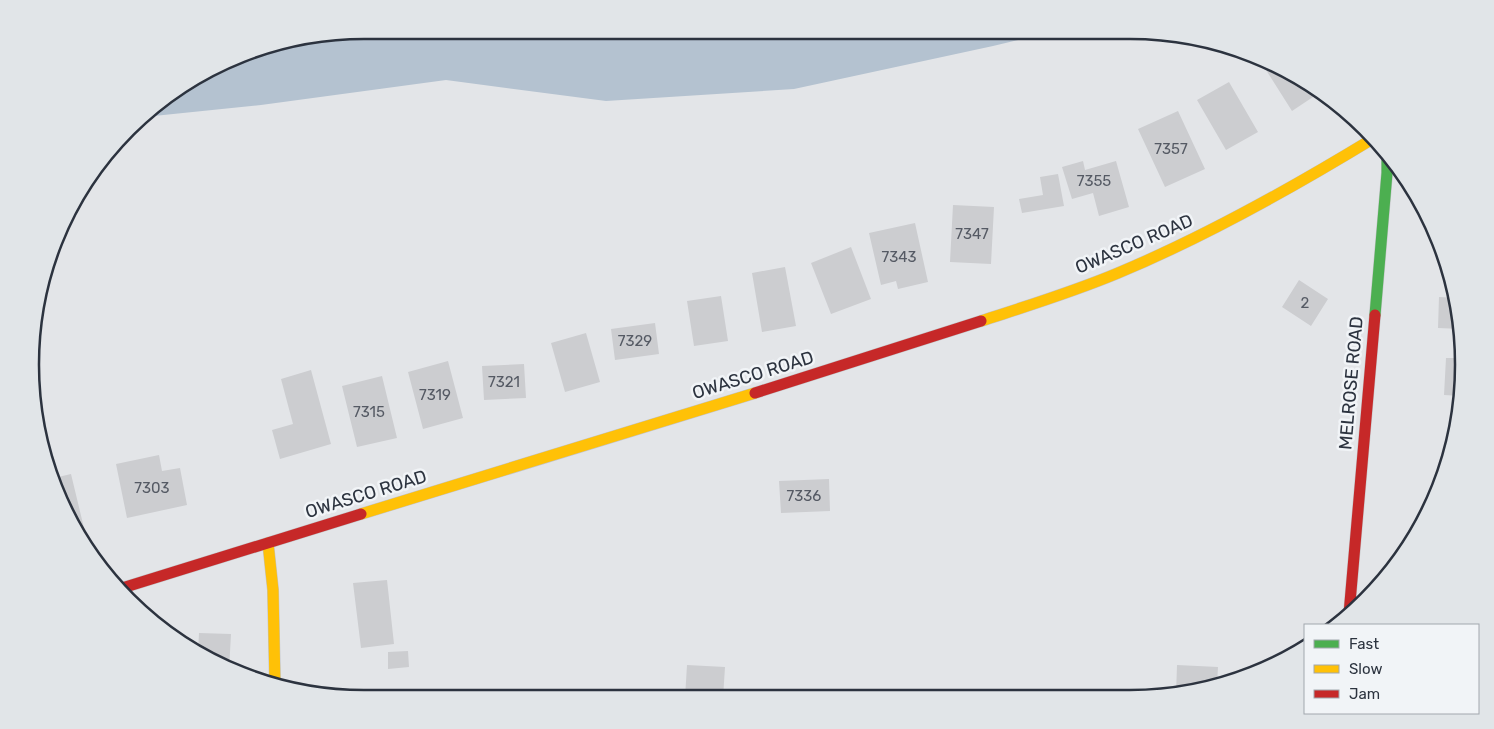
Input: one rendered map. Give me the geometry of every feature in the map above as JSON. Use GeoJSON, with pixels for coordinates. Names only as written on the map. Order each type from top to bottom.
{"type":"FeatureCollection","features":[{"type":"Feature","properties":{"kind":"main road","name":"OWASCO ROAD"},"geometry":{"type":"LineString","coordinates":[[127,587],[889,351],[1040,302],[1118,273],[1220,226],[1320,171],[1367,142]]}},
{"type":"Feature","properties":{"kind":"main road","name":"MELROSE ROAD"},"geometry":{"type":"LineString","coordinates":[[1349,605],[1387,165]]}},
{"type":"Feature","properties":{"kind":"main road"},"geometry":{"type":"LineString","coordinates":[[268,543],[273,590],[275,677]]}},
{"type":"Feature","properties":{"kind":"water"},"geometry":{"type":"Polygon","coordinates":[[[343,39],[1022,39],[794,89],[606,101],[446,80],[261,105],[155,116],[166,106],[220,72],[280,50],[343,39]]]}},
{"type":"Feature","properties":{"kind":"building"},"geometry":{"type":"Polygon","coordinates":[[[1266,70],[1274,72],[1314,96],[1292,111],[1266,70]]]}},
{"type":"Feature","properties":{"kind":"building"},"geometry":{"type":"Polygon","coordinates":[[[1229,82],[1258,132],[1226,150],[1197,100],[1229,82]]]}},
{"type":"Feature","properties":{"kind":"building"},"geometry":{"type":"Polygon","coordinates":[[[1178,111],[1205,169],[1165,187],[1138,129],[1178,111]]]}},
{"type":"Feature","properties":{"kind":"building"},"geometry":{"type":"Polygon","coordinates":[[[1083,161],[1085,170],[1116,161],[1129,207],[1099,216],[1093,193],[1072,199],[1062,167],[1083,161]]]}},
{"type":"Feature","properties":{"kind":"building"},"geometry":{"type":"Polygon","coordinates":[[[1058,174],[1064,206],[1022,213],[1019,199],[1043,195],[1040,177],[1058,174]]]}},
{"type":"Feature","properties":{"kind":"building"},"geometry":{"type":"Polygon","coordinates":[[[953,205],[994,207],[991,264],[950,262],[953,205]]]}},
{"type":"Feature","properties":{"kind":"building"},"geometry":{"type":"Polygon","coordinates":[[[915,223],[928,282],[898,289],[896,281],[881,285],[869,233],[915,223]]]}},
{"type":"Feature","properties":{"kind":"building"},"geometry":{"type":"Polygon","coordinates":[[[851,247],[871,299],[831,314],[811,263],[851,247]]]}},
{"type":"Feature","properties":{"kind":"building"},"geometry":{"type":"Polygon","coordinates":[[[785,267],[796,326],[762,332],[752,273],[785,267]]]}},
{"type":"Feature","properties":{"kind":"building"},"geometry":{"type":"Polygon","coordinates":[[[1299,280],[1328,299],[1311,326],[1282,307],[1299,280]]]}},
{"type":"Feature","properties":{"kind":"building"},"geometry":{"type":"Polygon","coordinates":[[[721,296],[728,341],[694,346],[687,301],[721,296]]]}},
{"type":"Feature","properties":{"kind":"building"},"geometry":{"type":"Polygon","coordinates":[[[1439,297],[1448,298],[1453,329],[1438,328],[1439,297]]]}},
{"type":"Feature","properties":{"kind":"building"},"geometry":{"type":"Polygon","coordinates":[[[655,323],[659,354],[615,360],[611,329],[655,323]]]}},
{"type":"Feature","properties":{"kind":"building"},"geometry":{"type":"Polygon","coordinates":[[[586,333],[600,382],[565,392],[551,343],[586,333]]]}},
{"type":"Feature","properties":{"kind":"building"},"geometry":{"type":"Polygon","coordinates":[[[1446,358],[1455,358],[1454,396],[1444,395],[1446,358]]]}},
{"type":"Feature","properties":{"kind":"building"},"geometry":{"type":"Polygon","coordinates":[[[448,361],[463,418],[423,429],[408,372],[448,361]]]}},
{"type":"Feature","properties":{"kind":"building"},"geometry":{"type":"Polygon","coordinates":[[[524,364],[526,398],[484,400],[482,366],[524,364]]]}},
{"type":"Feature","properties":{"kind":"building"},"geometry":{"type":"Polygon","coordinates":[[[311,370],[331,444],[280,459],[272,430],[293,424],[281,379],[311,370]]]}},
{"type":"Feature","properties":{"kind":"building"},"geometry":{"type":"Polygon","coordinates":[[[382,376],[397,438],[357,447],[342,386],[382,376]]]}},
{"type":"Feature","properties":{"kind":"building"},"geometry":{"type":"Polygon","coordinates":[[[159,455],[162,471],[180,468],[187,505],[127,518],[116,464],[159,455]]]}},
{"type":"Feature","properties":{"kind":"building"},"geometry":{"type":"Polygon","coordinates":[[[71,474],[84,528],[72,509],[59,477],[71,474]]]}},
{"type":"Feature","properties":{"kind":"building"},"geometry":{"type":"Polygon","coordinates":[[[829,479],[830,511],[781,513],[779,481],[829,479]]]}},
{"type":"Feature","properties":{"kind":"building"},"geometry":{"type":"Polygon","coordinates":[[[387,580],[394,644],[361,648],[353,583],[387,580]]]}},
{"type":"Feature","properties":{"kind":"building"},"geometry":{"type":"Polygon","coordinates":[[[199,633],[231,634],[230,661],[220,657],[198,645],[199,633]]]}},
{"type":"Feature","properties":{"kind":"building"},"geometry":{"type":"Polygon","coordinates":[[[408,651],[409,667],[388,669],[388,652],[408,651]]]}},
{"type":"Feature","properties":{"kind":"building"},"geometry":{"type":"Polygon","coordinates":[[[687,665],[725,667],[724,690],[685,690],[687,665]]]}},
{"type":"Feature","properties":{"kind":"building"},"geometry":{"type":"Polygon","coordinates":[[[1177,665],[1218,667],[1217,678],[1176,686],[1177,665]]]}},
{"type":"Feature","properties":{"kind":"traffic: fast"},"geometry":{"type":"LineString","coordinates":[[1375,315],[1387,165]]}},
{"type":"Feature","properties":{"kind":"traffic: slow"},"geometry":{"type":"LineString","coordinates":[[981,321],[1084,286],[1151,259],[1249,210],[1367,142]]}},
{"type":"Feature","properties":{"kind":"traffic: slow"},"geometry":{"type":"LineString","coordinates":[[361,514],[755,393]]}},
{"type":"Feature","properties":{"kind":"traffic: slow"},"geometry":{"type":"LineString","coordinates":[[268,543],[273,590],[275,677]]}},
{"type":"Feature","properties":{"kind":"traffic: jam"},"geometry":{"type":"LineString","coordinates":[[1350,604],[1375,315]]}},
{"type":"Feature","properties":{"kind":"traffic: jam"},"geometry":{"type":"LineString","coordinates":[[755,393],[981,321]]}},
{"type":"Feature","properties":{"kind":"traffic: jam"},"geometry":{"type":"LineString","coordinates":[[127,587],[361,514]]}}]}
